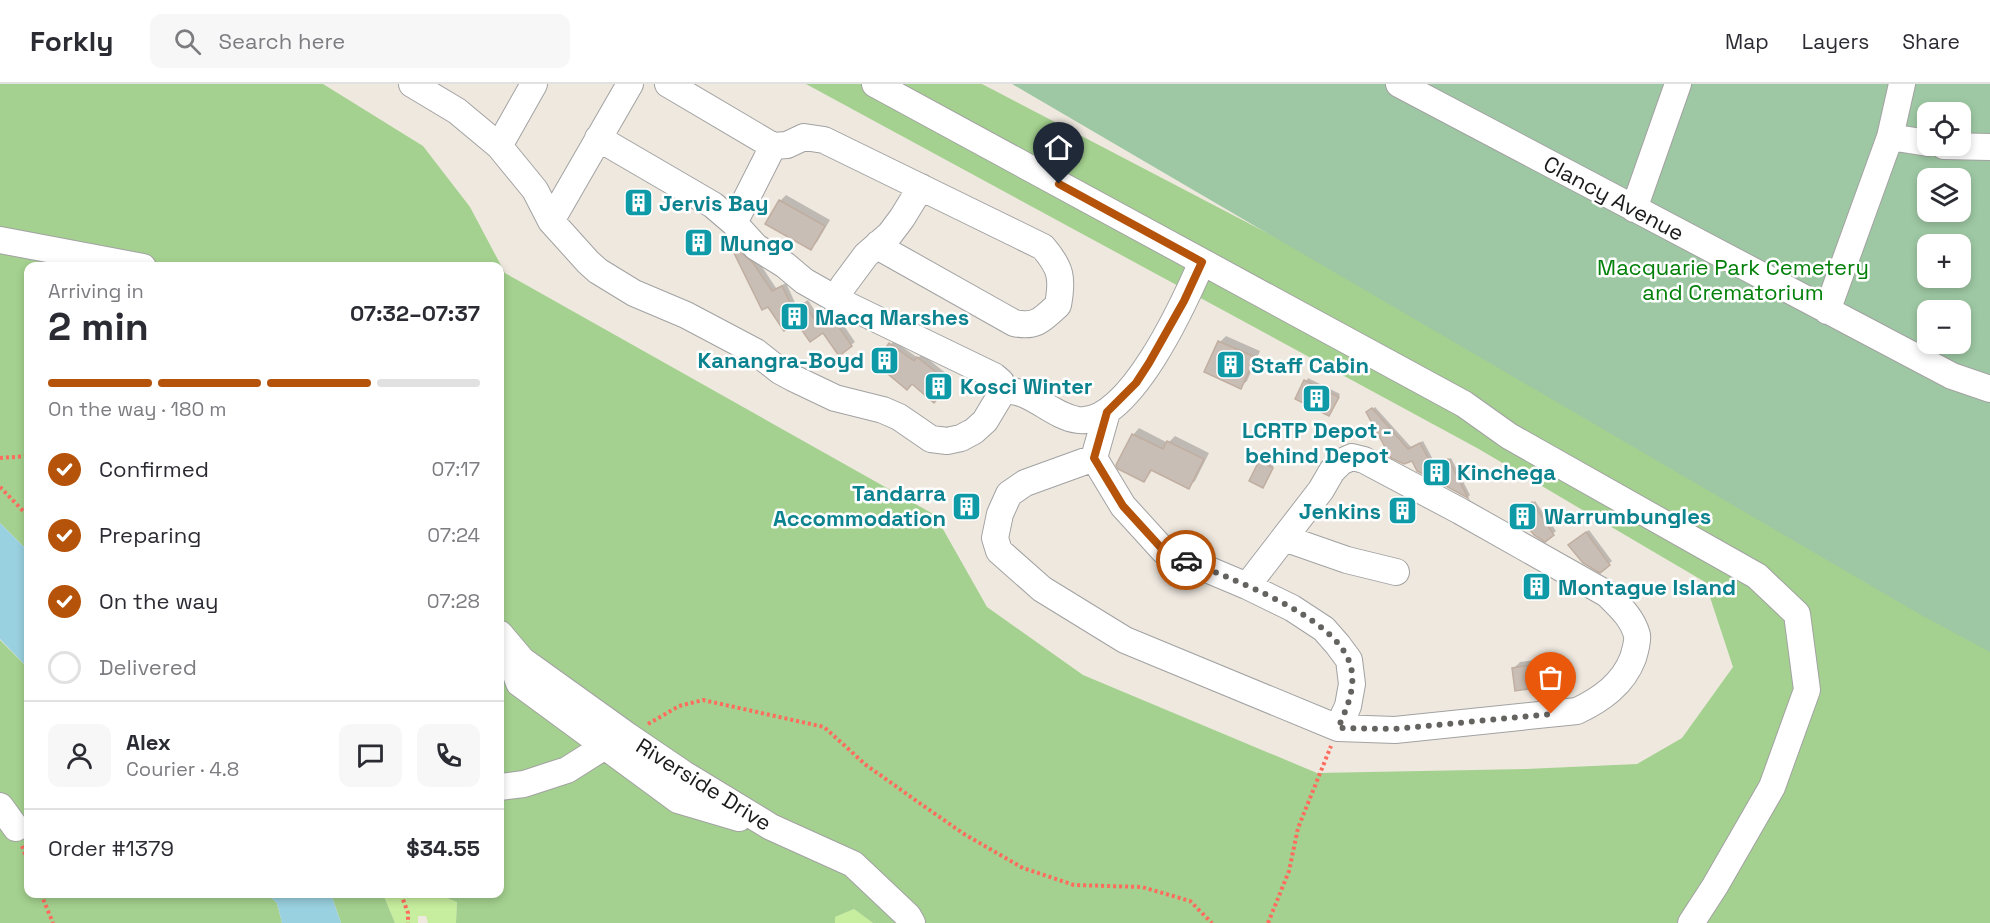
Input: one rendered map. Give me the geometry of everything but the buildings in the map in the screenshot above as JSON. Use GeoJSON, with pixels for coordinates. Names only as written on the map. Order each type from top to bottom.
{"type":"FeatureCollection","features":[{"type":"Feature","properties":{"kind":"street"},"geometry":{"type":"LineString","coordinates":[[412,84],[443,92],[458,111],[499,146],[536,190],[551,221],[588,262],[621,286],[686,315],[756,352],[780,371],[807,385],[835,398],[883,410],[899,417],[931,439],[947,441],[961,438],[974,431],[985,421],[1003,391],[1001,382],[994,376],[836,300],[804,281],[785,265],[756,247],[713,205],[598,138]]}},
{"type":"Feature","properties":{"kind":"street"},"geometry":{"type":"LineString","coordinates":[[499,146],[534,84]]}},
{"type":"Feature","properties":{"kind":"street"},"geometry":{"type":"LineString","coordinates":[[551,221],[630,84]]}},
{"type":"Feature","properties":{"kind":"street"},"geometry":{"type":"LineString","coordinates":[[668,84],[773,146],[787,145],[804,137],[824,140],[1043,247],[1054,260],[1060,274],[1058,305],[1039,323],[1023,325],[1014,323],[886,251],[878,244]]}},
{"type":"Feature","properties":{"kind":"street"},"geometry":{"type":"LineString","coordinates":[[875,84],[1464,404],[1520,442],[1757,576],[1797,614],[1807,690],[1772,787],[1691,923]]}},
{"type":"Feature","properties":{"kind":"street","name":"Clancy Avenue"},"geometry":{"type":"LineString","coordinates":[[1400,84],[1952,375],[1990,389]]}},
{"type":"Feature","properties":{"kind":"street"},"geometry":{"type":"LineString","coordinates":[[1634,209],[1678,84]]}},
{"type":"Feature","properties":{"kind":"street"},"geometry":{"type":"LineString","coordinates":[[1827,310],[1890,136],[1902,84]]}},
{"type":"Feature","properties":{"kind":"street"},"geometry":{"type":"LineString","coordinates":[[1890,136],[1917,141]]}},
{"type":"Feature","properties":{"kind":"street"},"geometry":{"type":"LineString","coordinates":[[734,223],[773,146]]}},
{"type":"Feature","properties":{"kind":"street"},"geometry":{"type":"LineString","coordinates":[[1971,147],[1990,147]]}},
{"type":"Feature","properties":{"kind":"street"},"geometry":{"type":"LineString","coordinates":[[836,300],[843,286],[866,255],[890,234],[921,187]]}},
{"type":"Feature","properties":{"kind":"street"},"geometry":{"type":"LineString","coordinates":[[0,240],[117,262]]}},
{"type":"Feature","properties":{"kind":"street"},"geometry":{"type":"LineString","coordinates":[[1003,391],[1015,390],[1063,417],[1081,421],[1107,412],[1136,383],[1155,354],[1202,262]]}},
{"type":"Feature","properties":{"kind":"street"},"geometry":{"type":"LineString","coordinates":[[1107,412],[1094,458],[1123,506],[1164,551],[1292,608],[1323,629],[1349,660],[1352,684],[1348,706],[1338,728]]}},
{"type":"Feature","properties":{"kind":"street"},"geometry":{"type":"LineString","coordinates":[[1094,458],[1025,483],[1010,494],[1000,514],[995,538],[999,552],[1042,589],[1125,640],[1338,728],[1395,729],[1577,711],[1597,701],[1617,684],[1627,672],[1635,651],[1637,636],[1626,613],[1606,594],[1460,511],[1364,460],[1352,457],[1341,462],[1332,471],[1321,490],[1247,586]]}},
{"type":"Feature","properties":{"kind":"street"},"geometry":{"type":"LineString","coordinates":[[1284,538],[1347,560],[1396,572]]}},
{"type":"Feature","properties":{"kind":"street","name":"Riverside Drive"},"geometry":{"type":"LineString","coordinates":[[504,639],[522,660],[616,741],[684,774],[771,827],[853,864],[908,916],[912,923]]}},
{"type":"Feature","properties":{"kind":"street"},"geometry":{"type":"LineString","coordinates":[[504,786],[524,784],[567,770],[616,741]]}},
{"type":"Feature","properties":{"kind":"street"},"geometry":{"type":"LineString","coordinates":[[0,806],[16,828]]}},
{"type":"Feature","properties":{"kind":"street"},"geometry":{"type":"LineString","coordinates":[[853,864],[922,913],[927,923]]}},
{"type":"Feature","properties":{"kind":"path"},"geometry":{"type":"LineString","coordinates":[[0,458],[24,456]]}},
{"type":"Feature","properties":{"kind":"path"},"geometry":{"type":"LineString","coordinates":[[0,487],[24,512]]}},
{"type":"Feature","properties":{"kind":"path"},"geometry":{"type":"LineString","coordinates":[[616,741],[679,706],[703,700],[824,727],[866,765],[918,802],[964,834],[1023,868],[1074,885],[1142,887],[1190,901],[1212,923]]}},
{"type":"Feature","properties":{"kind":"path"},"geometry":{"type":"LineString","coordinates":[[1268,923],[1289,871],[1298,828],[1338,728]]}},
{"type":"Feature","properties":{"kind":"path"},"geometry":{"type":"LineString","coordinates":[[43,898],[52,923]]}},
{"type":"Feature","properties":{"kind":"path"},"geometry":{"type":"LineString","coordinates":[[402,898],[408,913],[408,923]]}},
{"type":"Feature","properties":{"kind":"green space"},"geometry":{"type":"Polygon","coordinates":[[[0,84],[323,84],[423,146],[470,207],[499,262],[24,262],[24,547],[0,523],[0,84]]]}},
{"type":"Feature","properties":{"kind":"green space"},"geometry":{"type":"Polygon","coordinates":[[[806,84],[982,84],[1954,592],[1990,642],[1990,923],[873,923],[854,909],[835,917],[835,923],[456,923],[457,902],[447,898],[504,898],[504,271],[935,515],[987,607],[1083,675],[1317,773],[1526,769],[1637,764],[1682,738],[1733,667],[1705,582],[1477,448],[806,84]]]}},
{"type":"Feature","properties":{"kind":"green space","name":"Macquarie Park Cemetery and Crematorium"},"geometry":{"type":"Polygon","coordinates":[[[1012,84],[1990,84],[1990,652],[1921,615],[1012,84]]]}},
{"type":"Feature","properties":{"kind":"green space"},"geometry":{"type":"Polygon","coordinates":[[[0,640],[24,664],[24,898],[271,898],[277,903],[282,923],[0,923],[0,640]]]}},
{"type":"Feature","properties":{"kind":"green space"},"geometry":{"type":"Polygon","coordinates":[[[332,898],[385,898],[395,923],[341,923],[332,898]]]}},
{"type":"Feature","properties":{"kind":"green space"},"geometry":{"type":"Polygon","coordinates":[[[385,898],[447,898],[457,902],[456,923],[428,923],[426,916],[418,916],[418,923],[395,923],[385,898]]]}},
{"type":"Feature","properties":{"kind":"green space"},"geometry":{"type":"Polygon","coordinates":[[[854,909],[873,923],[835,923],[835,917],[854,909]]]}},
{"type":"Feature","properties":{"kind":"water"},"geometry":{"type":"Polygon","coordinates":[[[0,523],[24,547],[24,664],[0,639],[0,523]]]}},
{"type":"Feature","properties":{"kind":"water"},"geometry":{"type":"Polygon","coordinates":[[[271,898],[332,898],[341,923],[282,923],[277,903],[271,898]]]}},
{"type":"Feature","properties":{"kind":"way so far"},"geometry":{"type":"LineString","coordinates":[[1186,560],[1292,608],[1323,629],[1338,645],[1349,660],[1352,684],[1348,706],[1338,728],[1395,729],[1551,714]]}},
{"type":"Feature","properties":{"kind":"place","name":"Jervis Bay"},"geometry":{"type":"Point","coordinates":[638,203]}},
{"type":"Feature","properties":{"kind":"place","name":"Mungo"},"geometry":{"type":"Point","coordinates":[699,243]}},
{"type":"Feature","properties":{"kind":"place","name":"Macq Marshes"},"geometry":{"type":"Point","coordinates":[794,317]}},
{"type":"Feature","properties":{"kind":"place","name":"Kanangra-Boyd"},"geometry":{"type":"Point","coordinates":[885,360]}},
{"type":"Feature","properties":{"kind":"place","name":"Staff Cabin"},"geometry":{"type":"Point","coordinates":[1230,365]}},
{"type":"Feature","properties":{"kind":"place","name":"Kosci Winter"},"geometry":{"type":"Point","coordinates":[939,386]}},
{"type":"Feature","properties":{"kind":"place","name":"LCRTP Depot - behind Depot"},"geometry":{"type":"Point","coordinates":[1317,398]}},
{"type":"Feature","properties":{"kind":"place","name":"Kinchega"},"geometry":{"type":"Point","coordinates":[1436,472]}},
{"type":"Feature","properties":{"kind":"place","name":"Tandarra Accommodation"},"geometry":{"type":"Point","coordinates":[967,506]}},
{"type":"Feature","properties":{"kind":"place","name":"Jenkins"},"geometry":{"type":"Point","coordinates":[1402,511]}},
{"type":"Feature","properties":{"kind":"place","name":"Warrumbungles"},"geometry":{"type":"Point","coordinates":[1523,516]}},
{"type":"Feature","properties":{"kind":"place","name":"Montague Island"},"geometry":{"type":"Point","coordinates":[1537,587]}},
{"type":"Feature","properties":{"kind":"route"},"geometry":{"type":"LineString","coordinates":[[1059,184],[1202,262],[1160,346],[1136,383],[1107,412],[1094,458],[1123,506],[1164,551],[1186,560]]}}]}
